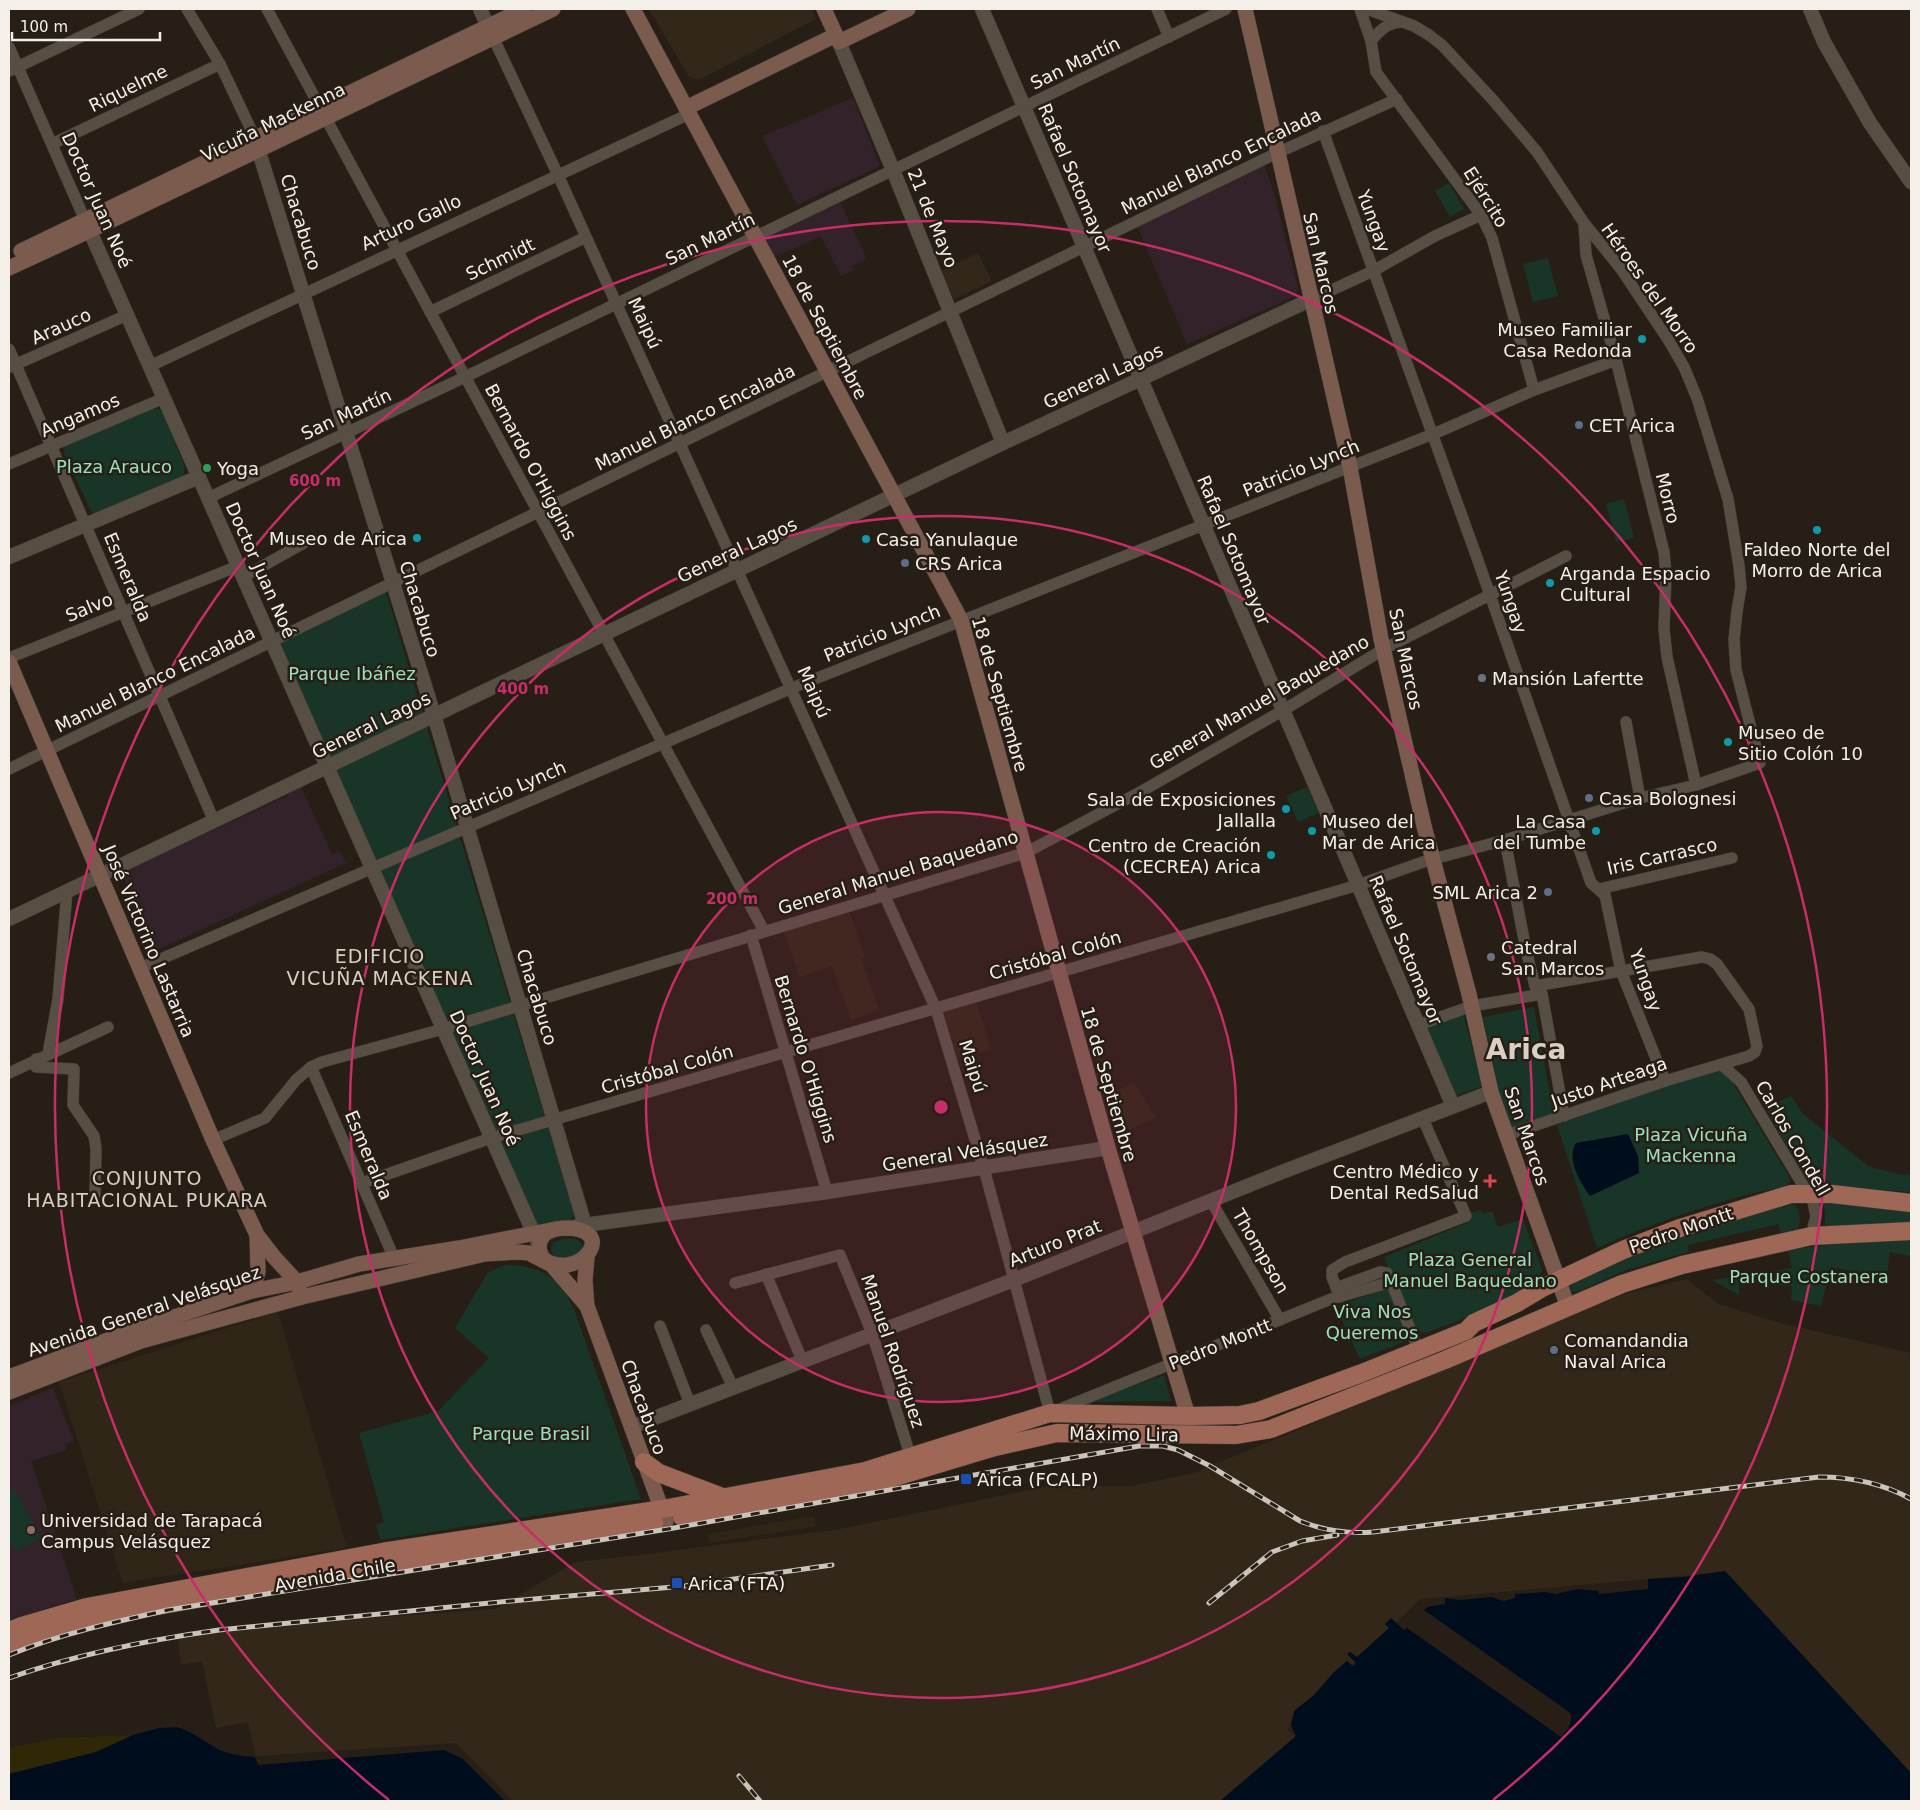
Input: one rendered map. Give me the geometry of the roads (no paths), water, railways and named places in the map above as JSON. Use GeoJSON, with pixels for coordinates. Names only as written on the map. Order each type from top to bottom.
{"type":"FeatureCollection","features":[{"type":"Feature","properties":{"kind":"main road","name":"Vicuña Mackenna"},"geometry":{"type":"LineString","coordinates":[[490,31],[524,9]]}},
{"type":"Feature","properties":{"kind":"main road","name":"Vicuña Mackenna"},"geometry":{"type":"LineString","coordinates":[[9,268],[88,225],[490,31],[553,9]]}},
{"type":"Feature","properties":{"kind":"main road","name":"18 de Septiembre"},"geometry":{"type":"LineString","coordinates":[[633,9],[961,620],[1108,1148],[1188,1416]]}},
{"type":"Feature","properties":{"kind":"main road","name":"21 de Mayo"},"geometry":{"type":"LineString","coordinates":[[824,9],[838,39]]}},
{"type":"Feature","properties":{"kind":"main road","name":"Arturo Gallo"},"geometry":{"type":"LineString","coordinates":[[687,111],[838,39],[908,9]]}},
{"type":"Feature","properties":{"kind":"main road","name":"San Marcos"},"geometry":{"type":"LineString","coordinates":[[1245,9],[1310,300],[1350,467],[1384,649],[1424,826],[1472,1006],[1491,1092],[1568,1307]]}},
{"type":"Feature","properties":{"kind":"main road","name":"Vicuña Mackenna"},"geometry":{"type":"LineString","coordinates":[[9,256],[88,225]]}},
{"type":"Feature","properties":{"kind":"main road","name":"José Victorino Lastarria"},"geometry":{"type":"LineString","coordinates":[[9,660],[213,1140],[257,1234],[274,1257],[297,1282],[302,1297]]}},
{"type":"Feature","properties":{"kind":"main road","name":"Pedro Montt"},"geometry":{"type":"LineString","coordinates":[[1558,1280],[1623,1250],[1680,1228],[1791,1194],[1832,1194],[1911,1203]]}},
{"type":"Feature","properties":{"kind":"main road","name":"Avenida General Velásquez"},"geometry":{"type":"LineString","coordinates":[[9,1377],[132,1331],[252,1291],[297,1282],[359,1264],[459,1248],[536,1240],[562,1228],[586,1229]]}},
{"type":"Feature","properties":{"kind":"main road"},"geometry":{"type":"LineString","coordinates":[[536,1240],[541,1255],[549,1263],[567,1264],[584,1259],[587,1256],[592,1244],[586,1229]]}},
{"type":"Feature","properties":{"kind":"main road","name":"Pedro Montt"},"geometry":{"type":"LineString","coordinates":[[1568,1307],[1622,1284],[1682,1265],[1811,1236],[1911,1231]]}},
{"type":"Feature","properties":{"kind":"main road","name":"José Victorino Lastarria"},"geometry":{"type":"LineString","coordinates":[[252,1291],[258,1272],[257,1234]]}},
{"type":"Feature","properties":{"kind":"main road","name":"Avenida General Velásquez"},"geometry":{"type":"LineString","coordinates":[[9,1392],[141,1341],[302,1297],[485,1254],[528,1253],[549,1263]]}},
{"type":"Feature","properties":{"kind":"main road","name":"Chacabuco"},"geometry":{"type":"LineString","coordinates":[[587,1256],[585,1280],[587,1306],[664,1515]]}},
{"type":"Feature","properties":{"kind":"main road","name":"Chacabuco"},"geometry":{"type":"LineString","coordinates":[[549,1263],[587,1306]]}},
{"type":"Feature","properties":{"kind":"main road","name":"Máximo Lira"},"geometry":{"type":"LineString","coordinates":[[664,1515],[724,1498],[865,1471],[1050,1413],[1188,1416],[1240,1415],[1259,1411],[1362,1373],[1466,1331],[1474,1323],[1517,1303],[1558,1280]]}},
{"type":"Feature","properties":{"kind":"main road","name":"Máximo Lira"},"geometry":{"type":"LineString","coordinates":[[664,1515],[869,1485],[994,1447],[1057,1434],[1236,1435],[1270,1429],[1445,1360],[1568,1307]]}},
{"type":"Feature","properties":{"kind":"main road","name":"Máximo Lira"},"geometry":{"type":"LineString","coordinates":[[1362,1373],[1364,1361],[1462,1323],[1474,1323]]}},
{"type":"Feature","properties":{"kind":"main road"},"geometry":{"type":"LineString","coordinates":[[644,1462],[659,1473],[724,1498]]}},
{"type":"Feature","properties":{"kind":"main road","name":"Avenida Chile"},"geometry":{"type":"LineString","coordinates":[[9,1646],[35,1629],[86,1606],[664,1515]]}},
{"type":"Feature","properties":{"kind":"main road","name":"Avenida Chile"},"geometry":{"type":"LineString","coordinates":[[9,1631],[35,1629]]}},
{"type":"Feature","properties":{"kind":"street"},"geometry":{"type":"LineString","coordinates":[[13,69],[140,9]]}},
{"type":"Feature","properties":{"kind":"street","name":"Chacabuco"},"geometry":{"type":"LineString","coordinates":[[187,9],[220,64],[257,144],[434,716],[586,1229]]}},
{"type":"Feature","properties":{"kind":"street","name":"Bernardo O'Higgins"},"geometry":{"type":"LineString","coordinates":[[267,9],[764,931]]}},
{"type":"Feature","properties":{"kind":"street","name":"Maipú"},"geometry":{"type":"LineString","coordinates":[[480,9],[558,175],[792,688],[936,1009],[1016,1279],[1050,1413]]}},
{"type":"Feature","properties":{"kind":"street","name":"Rafael Sotomayor"},"geometry":{"type":"LineString","coordinates":[[982,9],[1453,1106]]}},
{"type":"Feature","properties":{"kind":"street"},"geometry":{"type":"LineString","coordinates":[[1157,9],[1169,37]]}},
{"type":"Feature","properties":{"kind":"street","name":"San Martín"},"geometry":{"type":"LineString","coordinates":[[208,498],[465,377],[1226,9]]}},
{"type":"Feature","properties":{"kind":"street","name":"Ejército"},"geometry":{"type":"LineString","coordinates":[[1360,9],[1370,41],[1376,72],[1481,215],[1492,238],[1534,390]]}},
{"type":"Feature","properties":{"kind":"street","name":"Héroes del Morro"},"geometry":{"type":"LineString","coordinates":[[1367,9],[1414,26],[1442,44],[1493,100],[1537,152],[1584,223],[1621,269],[1669,340],[1684,367],[1697,398],[1728,499],[1740,566],[1741,586],[1734,640],[1736,670],[1760,763]]}},
{"type":"Feature","properties":{"kind":"street"},"geometry":{"type":"LineString","coordinates":[[1810,9],[1824,42],[1870,123],[1911,182]]}},
{"type":"Feature","properties":{"kind":"street"},"geometry":{"type":"LineString","coordinates":[[1370,41],[1389,24],[1402,22]]}},
{"type":"Feature","properties":{"kind":"street","name":"21 de Mayo"},"geometry":{"type":"LineString","coordinates":[[838,39],[894,170],[1003,444]]}},
{"type":"Feature","properties":{"kind":"street","name":"Doctor Juan Noé"},"geometry":{"type":"LineString","coordinates":[[9,47],[13,69],[52,144],[536,1240]]}},
{"type":"Feature","properties":{"kind":"street","name":"Riquelme"},"geometry":{"type":"LineString","coordinates":[[52,144],[220,64]]}},
{"type":"Feature","properties":{"kind":"street","name":"Manuel Blanco Encalada"},"geometry":{"type":"LineString","coordinates":[[9,769],[1084,246],[1323,131],[1397,99]]}},
{"type":"Feature","properties":{"kind":"street","name":"Arturo Gallo"},"geometry":{"type":"LineString","coordinates":[[150,366],[558,175],[687,111]]}},
{"type":"Feature","properties":{"kind":"street","name":"Yungay"},"geometry":{"type":"LineString","coordinates":[[1323,131],[1591,883],[1606,895],[1621,971],[1665,1081]]}},
{"type":"Feature","properties":{"kind":"street","name":"General Lagos"},"geometry":{"type":"LineString","coordinates":[[9,919],[1003,444],[1373,271],[1435,236],[1481,215]]}},
{"type":"Feature","properties":{"kind":"street","name":"Morro"},"geometry":{"type":"LineString","coordinates":[[1584,223],[1586,255],[1616,360],[1664,552],[1666,575],[1664,629],[1667,657],[1696,785]]}},
{"type":"Feature","properties":{"kind":"street","name":"Schmidt"},"geometry":{"type":"LineString","coordinates":[[430,312],[586,237]]}},
{"type":"Feature","properties":{"kind":"street","name":"Arauco"},"geometry":{"type":"LineString","coordinates":[[12,366],[127,315]]}},
{"type":"Feature","properties":{"kind":"street","name":"Esmeralda"},"geometry":{"type":"LineString","coordinates":[[9,349],[12,366],[52,446],[214,821]]}},
{"type":"Feature","properties":{"kind":"street","name":"Patricio Lynch"},"geometry":{"type":"LineString","coordinates":[[140,968],[792,688],[1350,467],[1534,390],[1616,360]]}},
{"type":"Feature","properties":{"kind":"street","name":"Angamos"},"geometry":{"type":"LineString","coordinates":[[9,464],[164,398]]}},
{"type":"Feature","properties":{"kind":"street"},"geometry":{"type":"LineString","coordinates":[[9,557],[199,477]]}},
{"type":"Feature","properties":{"kind":"street","name":"Salvo"},"geometry":{"type":"LineString","coordinates":[[9,660],[124,612],[241,572],[309,540]]}},
{"type":"Feature","properties":{"kind":"street","name":"General Manuel Baquedano"},"geometry":{"type":"LineString","coordinates":[[213,1140],[265,1118],[296,1080],[311,1066],[443,1029],[1025,853],[1142,791],[1282,711],[1384,649],[1566,556]]}},
{"type":"Feature","properties":{"kind":"street"},"geometry":{"type":"LineString","coordinates":[[1626,722],[1640,798]]}},
{"type":"Feature","properties":{"kind":"street","name":"Cristóbal Colón"},"geometry":{"type":"LineString","coordinates":[[362,1183],[491,1138],[1358,885],[1434,859],[1570,821],[1640,798],[1696,785],[1760,763]]}},
{"type":"Feature","properties":{"kind":"street"},"geometry":{"type":"LineString","coordinates":[[1505,840],[1526,950],[1539,990],[1564,1116]]}},
{"type":"Feature","properties":{"kind":"street","name":"Iris Carrasco"},"geometry":{"type":"LineString","coordinates":[[1599,888],[1732,858]]}},
{"type":"Feature","properties":{"kind":"street"},"geometry":{"type":"LineString","coordinates":[[48,1054],[58,999],[67,891]]}},
{"type":"Feature","properties":{"kind":"street","name":"Bernardo O'Higgins"},"geometry":{"type":"LineString","coordinates":[[751,935],[827,1192]]}},
{"type":"Feature","properties":{"kind":"street"},"geometry":{"type":"LineString","coordinates":[[1418,1025],[1472,1006],[1621,971],[1702,957],[1710,959],[1717,964],[1749,1009],[1755,1034],[1757,1046],[1755,1052],[1749,1056],[1722,1065]]}},
{"type":"Feature","properties":{"kind":"street"},"geometry":{"type":"LineString","coordinates":[[9,1074],[36,1059],[108,1027]]}},
{"type":"Feature","properties":{"kind":"street"},"geometry":{"type":"LineString","coordinates":[[36,1059],[36,1067],[74,1069],[72,1105],[94,1136],[96,1149],[94,1196]]}},
{"type":"Feature","properties":{"kind":"street","name":"Justo Arteaga"},"geometry":{"type":"LineString","coordinates":[[1507,1135],[1665,1081],[1722,1065]]}},
{"type":"Feature","properties":{"kind":"street","name":"Carlos Condell"},"geometry":{"type":"LineString","coordinates":[[1722,1065],[1741,1082],[1813,1202],[1816,1216],[1811,1236]]}},
{"type":"Feature","properties":{"kind":"street","name":"Esmeralda"},"geometry":{"type":"LineString","coordinates":[[311,1066],[394,1258]]}},
{"type":"Feature","properties":{"kind":"street","name":"Arturo Prat"},"geometry":{"type":"LineString","coordinates":[[631,1427],[1016,1279],[1422,1117],[1491,1092]]}},
{"type":"Feature","properties":{"kind":"street"},"geometry":{"type":"LineString","coordinates":[[1338,1293],[1332,1277],[1332,1270],[1345,1262],[1466,1216],[1422,1117]]}},
{"type":"Feature","properties":{"kind":"street","name":"General Velásquez"},"geometry":{"type":"LineString","coordinates":[[827,1192],[1108,1148]]}},
{"type":"Feature","properties":{"kind":"street"},"geometry":{"type":"LineString","coordinates":[[586,1229],[827,1192]]}},
{"type":"Feature","properties":{"kind":"street","name":"Thompson"},"geometry":{"type":"LineString","coordinates":[[1211,1201],[1280,1320]]}},
{"type":"Feature","properties":{"kind":"street","name":"Manuel Rodríguez"},"geometry":{"type":"LineString","coordinates":[[766,1274],[840,1255],[872,1333],[911,1458]]}},
{"type":"Feature","properties":{"kind":"street"},"geometry":{"type":"LineString","coordinates":[[735,1282],[766,1274],[802,1360]]}},
{"type":"Feature","properties":{"kind":"street","name":"Pedro Montt"},"geometry":{"type":"LineString","coordinates":[[1050,1413],[1331,1299],[1338,1293],[1391,1282],[1415,1341]]}},
{"type":"Feature","properties":{"kind":"street"},"geometry":{"type":"LineString","coordinates":[[660,1326],[690,1404]]}},
{"type":"Feature","properties":{"kind":"street"},"geometry":{"type":"LineString","coordinates":[[706,1330],[733,1387]]}},
{"type":"Feature","properties":{"kind":"water"},"geometry":{"type":"Polygon","coordinates":[[[1628,1134],[1638,1156],[1639,1173],[1590,1196],[1582,1184],[1573,1163],[1573,1149],[1576,1143],[1628,1134]]]}},
{"type":"Feature","properties":{"kind":"water"},"geometry":{"type":"Polygon","coordinates":[[[1725,1571],[1911,1773],[1911,1801],[1220,1801],[1296,1736],[1291,1725],[1294,1711],[1314,1695],[1333,1673],[1347,1661],[1353,1666],[1356,1663],[1347,1654],[1350,1652],[1357,1657],[1389,1628],[1385,1624],[1391,1618],[1404,1630],[1407,1628],[1561,1737],[1571,1722],[1569,1712],[1424,1610],[1427,1607],[1445,1604],[1445,1598],[1460,1600],[1491,1597],[1504,1601],[1515,1598],[1515,1594],[1545,1592],[1556,1594],[1578,1589],[1598,1591],[1599,1594],[1648,1589],[1648,1579],[1684,1577],[1725,1571]]]}},
{"type":"Feature","properties":{"kind":"water"},"geometry":{"type":"Polygon","coordinates":[[[177,1727],[224,1752],[255,1757],[258,1765],[444,1750],[463,1759],[505,1801],[9,1801],[9,1774],[96,1752],[133,1735],[159,1728],[177,1727]]]}},
{"type":"Feature","properties":{"kind":"railway"},"geometry":{"type":"LineString","coordinates":[[9,1655],[67,1635],[168,1610],[668,1529],[1139,1446],[1163,1446],[1178,1450],[1210,1466],[1300,1521],[1318,1527],[1354,1533],[1819,1477],[1843,1478],[1866,1482],[1900,1493],[1911,1499]]}},
{"type":"Feature","properties":{"kind":"railway"},"geometry":{"type":"LineString","coordinates":[[1209,1603],[1272,1552],[1302,1541],[1337,1535]]}},
{"type":"Feature","properties":{"kind":"railway"},"geometry":{"type":"LineString","coordinates":[[9,1678],[35,1669],[113,1649],[219,1630],[685,1586],[832,1565]]}},
{"type":"Feature","properties":{"kind":"railway"},"geometry":{"type":"LineString","coordinates":[[739,1776],[760,1801]]}},
{"type":"Feature","properties":{"kind":"place","name":"Museo Familiar Casa Redonda"},"geometry":{"type":"Point","coordinates":[1642,339]}},
{"type":"Feature","properties":{"kind":"place","name":"CET Arica"},"geometry":{"type":"Point","coordinates":[1579,425]}},
{"type":"Feature","properties":{"kind":"place","name":"Yoga"},"geometry":{"type":"Point","coordinates":[207,468]}},
{"type":"Feature","properties":{"kind":"place","name":"Faldeo Norte del Morro de Arica"},"geometry":{"type":"Point","coordinates":[1817,530]}},
{"type":"Feature","properties":{"kind":"place","name":"Museo de Arica"},"geometry":{"type":"Point","coordinates":[417,538]}},
{"type":"Feature","properties":{"kind":"place","name":"Casa Yanulaque"},"geometry":{"type":"Point","coordinates":[866,539]}},
{"type":"Feature","properties":{"kind":"place","name":"CRS Arica"},"geometry":{"type":"Point","coordinates":[905,563]}},
{"type":"Feature","properties":{"kind":"place","name":"Arganda Espacio Cultural"},"geometry":{"type":"Point","coordinates":[1550,583]}},
{"type":"Feature","properties":{"kind":"place","name":"Mansión Lafertte"},"geometry":{"type":"Point","coordinates":[1482,678]}},
{"type":"Feature","properties":{"kind":"place","name":"Museo de Sitio Colón 10"},"geometry":{"type":"Point","coordinates":[1728,742]}},
{"type":"Feature","properties":{"kind":"place","name":"Casa Bolognesi"},"geometry":{"type":"Point","coordinates":[1589,798]}},
{"type":"Feature","properties":{"kind":"place","name":"Sala de Exposiciones Jallalla"},"geometry":{"type":"Point","coordinates":[1286,809]}},
{"type":"Feature","properties":{"kind":"place","name":"Museo del Mar de Arica"},"geometry":{"type":"Point","coordinates":[1312,831]}},
{"type":"Feature","properties":{"kind":"place","name":"La Casa del Tumbe"},"geometry":{"type":"Point","coordinates":[1596,831]}},
{"type":"Feature","properties":{"kind":"place","name":"Centro de Creación (CECREA) Arica"},"geometry":{"type":"Point","coordinates":[1271,855]}},
{"type":"Feature","properties":{"kind":"place","name":"SML Arica 2"},"geometry":{"type":"Point","coordinates":[1548,892]}},
{"type":"Feature","properties":{"kind":"place","name":"Catedral San Marcos"},"geometry":{"type":"Point","coordinates":[1491,957]}},
{"type":"Feature","properties":{"kind":"place","name":"Centro Médico y Dental RedSalud"},"geometry":{"type":"Point","coordinates":[1490,1181]}},
{"type":"Feature","properties":{"kind":"place","name":"Comandandia Naval Arica"},"geometry":{"type":"Point","coordinates":[1554,1350]}},
{"type":"Feature","properties":{"kind":"place","name":"Arica (FCALP)"},"geometry":{"type":"Point","coordinates":[966,1479]}},
{"type":"Feature","properties":{"kind":"place","name":"Universidad de Tarapacá Campus Velásquez"},"geometry":{"type":"Point","coordinates":[31,1530]}},
{"type":"Feature","properties":{"kind":"place","name":"Arica (FTA)"},"geometry":{"type":"Point","coordinates":[677,1583]}},
{"type":"Feature","properties":{"kind":"district","name":"EDIFICIO VICUÑA MACKENA"},"geometry":{"type":"Point","coordinates":[380,967]}},
{"type":"Feature","properties":{"kind":"district","name":"Arica"},"geometry":{"type":"Point","coordinates":[1526,1049]}},
{"type":"Feature","properties":{"kind":"district","name":"CONJUNTO HABITACIONAL PUKARA"},"geometry":{"type":"Point","coordinates":[147,1189]}},
{"type":"Feature","properties":{"kind":"park label","name":"Plaza Arauco"},"geometry":{"type":"Point","coordinates":[114,466]}},
{"type":"Feature","properties":{"kind":"park label","name":"Parque Ibáñez"},"geometry":{"type":"Point","coordinates":[352,673]}},
{"type":"Feature","properties":{"kind":"park label","name":"Plaza Vicuña Mackenna"},"geometry":{"type":"Point","coordinates":[1691,1144]}},
{"type":"Feature","properties":{"kind":"park label","name":"Plaza General Manuel Baquedano"},"geometry":{"type":"Point","coordinates":[1470,1269]}},
{"type":"Feature","properties":{"kind":"park label","name":"Parque Costanera"},"geometry":{"type":"Point","coordinates":[1809,1276]}},
{"type":"Feature","properties":{"kind":"park label","name":"Viva Nos Queremos"},"geometry":{"type":"Point","coordinates":[1372,1321]}},
{"type":"Feature","properties":{"kind":"park label","name":"Parque Brasil"},"geometry":{"type":"Point","coordinates":[531,1433]}}]}
